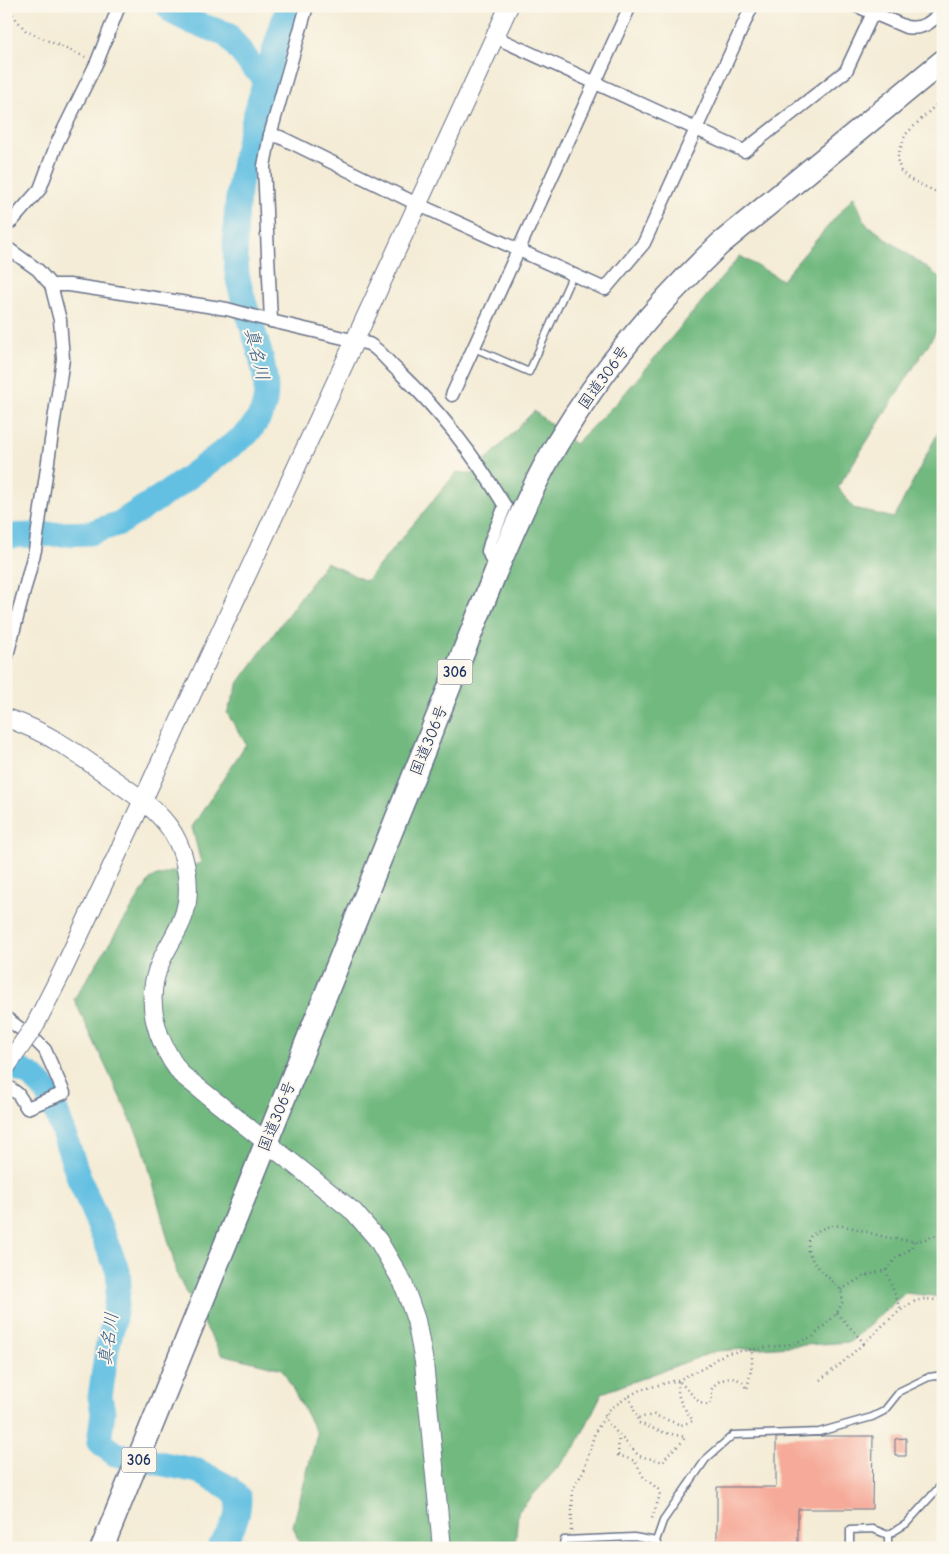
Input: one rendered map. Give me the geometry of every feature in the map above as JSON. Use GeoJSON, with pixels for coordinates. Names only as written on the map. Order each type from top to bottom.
{"type":"FeatureCollection","features":[{"type":"Feature","properties":{"kind":"highway","name":"国道306号"},"geometry":{"type":"LineString","coordinates":[[102,1548],[159,1412],[496,571],[527,502],[556,445],[612,362],[662,301],[720,244],[943,61]]}},
{"type":"Feature","properties":{"kind":"street"},"geometry":{"type":"LineString","coordinates":[[267,320],[264,166],[270,135],[307,6]]}},
{"type":"Feature","properties":{"kind":"street"},"geometry":{"type":"LineString","coordinates":[[6,1067],[34,1027],[62,972],[509,6]]}},
{"type":"Feature","properties":{"kind":"street"},"geometry":{"type":"LineString","coordinates":[[452,395],[630,6]]}},
{"type":"Feature","properties":{"kind":"street"},"geometry":{"type":"LineString","coordinates":[[270,135],[280,137],[417,204],[605,289],[644,242],[697,130],[752,6]]}},
{"type":"Feature","properties":{"kind":"street"},"geometry":{"type":"LineString","coordinates":[[857,6],[912,28],[927,25],[943,11]]}},
{"type":"Feature","properties":{"kind":"street"},"geometry":{"type":"LineString","coordinates":[[6,225],[12,221],[40,189],[57,143],[97,62],[117,9]]}},
{"type":"Feature","properties":{"kind":"street"},"geometry":{"type":"LineString","coordinates":[[495,37],[744,151],[846,71],[872,13]]}},
{"type":"Feature","properties":{"kind":"street"},"geometry":{"type":"LineString","coordinates":[[6,247],[38,270],[51,285],[60,320],[63,359],[35,550],[6,658]]}},
{"type":"Feature","properties":{"kind":"street"},"geometry":{"type":"LineString","coordinates":[[51,285],[69,285],[227,309],[369,344],[383,354],[438,411],[480,464],[505,506],[490,540],[488,551],[496,571]]}},
{"type":"Feature","properties":{"kind":"street"},"geometry":{"type":"LineString","coordinates":[[6,718],[30,726],[60,742],[142,800],[164,821],[178,842],[186,864],[188,890],[184,914],[159,966],[154,986],[153,1012],[159,1038],[171,1062],[181,1074],[354,1212],[378,1240],[403,1283],[416,1320],[424,1362],[442,1548]]}},
{"type":"Feature","properties":{"kind":"street"},"geometry":{"type":"LineString","coordinates":[[6,1018],[45,1050],[64,1093],[27,1108],[18,1094],[6,1085]]}},
{"type":"Feature","properties":{"kind":"lane"},"geometry":{"type":"LineString","coordinates":[[474,348],[529,372],[573,274]]}},
{"type":"Feature","properties":{"kind":"lane"},"geometry":{"type":"LineString","coordinates":[[562,1548],[564,1540],[634,1538],[658,1545],[663,1521],[706,1459],[733,1435],[818,1432],[872,1417],[884,1411],[900,1391],[929,1377],[943,1375]]}},
{"type":"Feature","properties":{"kind":"lane"},"geometry":{"type":"LineString","coordinates":[[888,1535],[906,1524],[943,1483]]}},
{"type":"Feature","properties":{"kind":"lane"},"geometry":{"type":"LineString","coordinates":[[850,1548],[850,1530],[873,1529],[888,1535]]}},
{"type":"Feature","properties":{"kind":"lane"},"geometry":{"type":"LineString","coordinates":[[888,1535],[888,1548]]}},
{"type":"Feature","properties":{"kind":"path"},"geometry":{"type":"LineString","coordinates":[[6,7],[26,32],[97,62]]}},
{"type":"Feature","properties":{"kind":"path"},"geometry":{"type":"LineString","coordinates":[[943,98],[905,135],[898,159],[901,171],[909,179],[943,195]]}},
{"type":"Feature","properties":{"kind":"path"},"geometry":{"type":"LineString","coordinates":[[571,1540],[573,1490],[584,1470],[595,1432],[610,1409],[640,1390],[678,1380],[708,1366],[714,1360],[727,1354],[791,1344],[813,1338],[837,1313],[843,1301],[842,1290],[814,1263],[808,1251],[808,1239],[815,1231],[827,1227],[846,1225],[886,1237],[912,1240],[925,1240],[943,1233]]}},
{"type":"Feature","properties":{"kind":"path"},"geometry":{"type":"LineString","coordinates":[[842,1290],[864,1276],[886,1270],[897,1257],[911,1249],[912,1240]]}},
{"type":"Feature","properties":{"kind":"path"},"geometry":{"type":"LineString","coordinates":[[886,1270],[901,1311]]}},
{"type":"Feature","properties":{"kind":"path"},"geometry":{"type":"LineString","coordinates":[[820,1380],[901,1311],[917,1300],[942,1301],[939,1275],[943,1270]]}},
{"type":"Feature","properties":{"kind":"path"},"geometry":{"type":"LineString","coordinates":[[837,1313],[864,1343]]}},
{"type":"Feature","properties":{"kind":"path"},"geometry":{"type":"LineString","coordinates":[[678,1380],[700,1403],[709,1405],[712,1401],[711,1393],[715,1386],[723,1379],[734,1378],[742,1381],[747,1389],[752,1365],[752,1349]]}},
{"type":"Feature","properties":{"kind":"path"},"geometry":{"type":"LineString","coordinates":[[637,1418],[654,1415],[681,1425],[693,1421],[682,1408],[677,1393],[678,1380]]}},
{"type":"Feature","properties":{"kind":"path"},"geometry":{"type":"LineString","coordinates":[[605,1415],[607,1422],[639,1456],[664,1462],[666,1454],[682,1443],[686,1437],[662,1432],[639,1423],[629,1396]]}},
{"type":"Feature","properties":{"kind":"path"},"geometry":{"type":"LineString","coordinates":[[619,1435],[618,1455],[635,1461],[644,1478],[658,1489],[660,1495],[650,1526],[658,1545]]}},
{"type":"Feature","properties":{"kind":"green space"},"geometry":{"type":"Polygon","coordinates":[[[854,196],[865,223],[943,280],[943,321],[838,487],[853,508],[894,518],[943,423],[943,1297],[905,1293],[850,1342],[716,1351],[602,1393],[575,1448],[518,1512],[515,1548],[301,1548],[293,1526],[317,1434],[282,1369],[221,1354],[178,1277],[143,1146],[74,999],[151,878],[201,863],[192,827],[246,744],[227,713],[239,682],[326,562],[366,581],[457,472],[473,474],[534,411],[575,444],[621,398],[740,256],[782,280],[854,196]]]}},
{"type":"Feature","properties":{"kind":"building"},"geometry":{"type":"Polygon","coordinates":[[[873,1436],[872,1509],[798,1509],[798,1548],[717,1548],[717,1487],[776,1487],[776,1438],[873,1436]]]}},
{"type":"Feature","properties":{"kind":"building"},"geometry":{"type":"Polygon","coordinates":[[[906,1438],[906,1456],[895,1456],[895,1439],[906,1438]]]}},
{"type":"Feature","properties":{"kind":"waterway"},"geometry":{"type":"LineString","coordinates":[[168,6],[174,13],[194,23],[227,34],[252,66],[267,78]]}},
{"type":"Feature","properties":{"kind":"waterway","name":"真名川"},"geometry":{"type":"LineString","coordinates":[[6,536],[90,533],[120,523],[174,488],[247,434],[260,416],[266,395],[265,378],[262,360],[237,273],[235,240],[237,206],[249,138],[288,6]]}},
{"type":"Feature","properties":{"kind":"waterway","name":"真名川"},"geometry":{"type":"LineString","coordinates":[[6,1062],[33,1077],[45,1089],[57,1114],[79,1178],[118,1271],[119,1285],[100,1397],[103,1412],[99,1442],[115,1454],[198,1471],[230,1488],[239,1498],[238,1513],[231,1530],[219,1548]]}}]}
